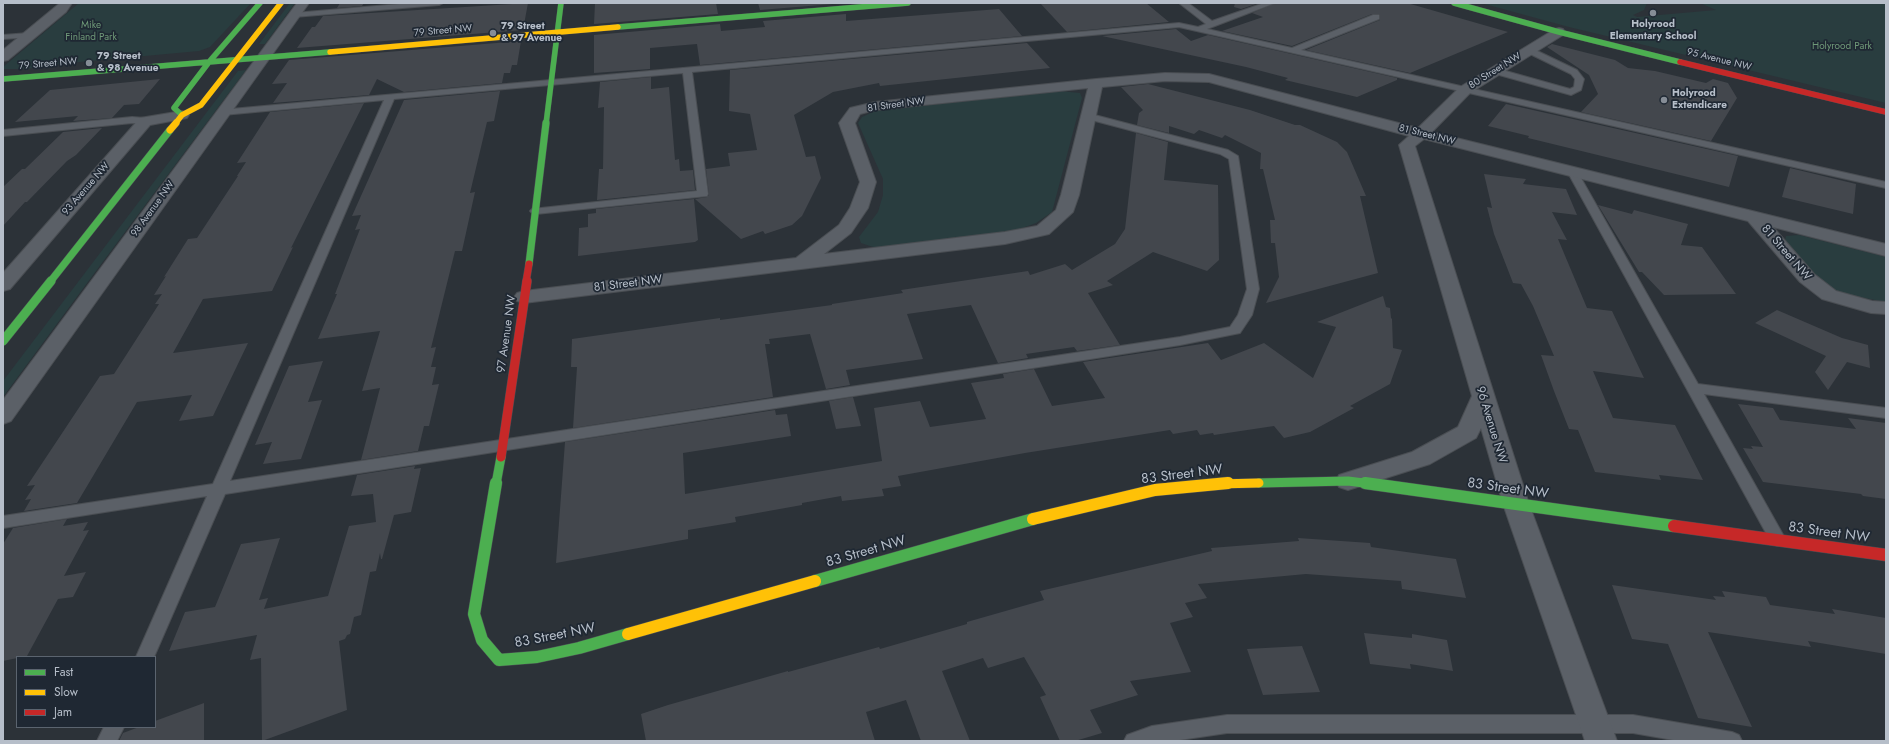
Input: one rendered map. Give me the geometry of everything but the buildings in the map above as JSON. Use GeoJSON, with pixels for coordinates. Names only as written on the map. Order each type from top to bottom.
{"type":"FeatureCollection","features":[{"type":"Feature","properties":{"kind":"street"},"geometry":{"type":"LineString","coordinates":[[3,57],[62,10],[66,3]]}},
{"type":"Feature","properties":{"kind":"street"},"geometry":{"type":"LineString","coordinates":[[182,115],[174,108],[209,62],[260,3]]}},
{"type":"Feature","properties":{"kind":"street"},"geometry":{"type":"LineString","coordinates":[[145,121],[182,115],[201,105],[281,3]]}},
{"type":"Feature","properties":{"kind":"street","name":"97 Avenue NW"},"geometry":{"type":"LineString","coordinates":[[499,660],[482,640],[474,614],[503,445],[536,211],[550,82],[562,3]]}},
{"type":"Feature","properties":{"kind":"street","name":"79 Street NW"},"geometry":{"type":"LineString","coordinates":[[3,79],[908,3]]}},
{"type":"Feature","properties":{"kind":"street","name":"95 Avenue NW"},"geometry":{"type":"LineString","coordinates":[[1454,3],[1559,32],[1886,112]]}},
{"type":"Feature","properties":{"kind":"street","name":"98 Avenue NW"},"geometry":{"type":"LineString","coordinates":[[3,416],[298,9]]}},
{"type":"Feature","properties":{"kind":"street","name":"80 Street NW"},"geometry":{"type":"LineString","coordinates":[[1421,134],[1465,90],[1559,32]]}},
{"type":"Feature","properties":{"kind":"street","name":"81 Street NW"},"geometry":{"type":"LineString","coordinates":[[803,262],[845,229],[859,208],[868,182],[847,123],[854,111],[875,106],[1165,77],[1209,78],[1421,134],[1886,250]]}},
{"type":"Feature","properties":{"kind":"street","name":"81 Street NW"},"geometry":{"type":"LineString","coordinates":[[524,297],[1005,238],[1043,230],[1064,212],[1070,195],[1087,116],[1096,83]]}},
{"type":"Feature","properties":{"kind":"street"},"geometry":{"type":"LineString","coordinates":[[3,341],[182,115]]}},
{"type":"Feature","properties":{"kind":"street","name":"93 Avenue NW"},"geometry":{"type":"LineString","coordinates":[[3,285],[145,121]]}},
{"type":"Feature","properties":{"kind":"street","name":"96 Avenue NW"},"geometry":{"type":"LineString","coordinates":[[1421,134],[1407,145],[1482,398],[1516,504],[1597,733]]}},
{"type":"Feature","properties":{"kind":"street","name":"81 Street NW"},"geometry":{"type":"LineString","coordinates":[[1755,218],[1807,278],[1829,295],[1871,307],[1886,308]]}},
{"type":"Feature","properties":{"kind":"street"},"geometry":{"type":"LineString","coordinates":[[1348,481],[1421,458],[1468,432],[1482,398]]}},
{"type":"Feature","properties":{"kind":"street","name":"83 Street NW"},"geometry":{"type":"LineString","coordinates":[[499,660],[537,657],[579,648],[1022,522],[1155,490],[1232,483],[1348,481],[1886,555]]}},
{"type":"Feature","properties":{"kind":"lane"},"geometry":{"type":"LineString","coordinates":[[298,9],[439,3]]}},
{"type":"Feature","properties":{"kind":"lane"},"geometry":{"type":"LineString","coordinates":[[1183,3],[1212,25]]}},
{"type":"Feature","properties":{"kind":"lane"},"geometry":{"type":"LineString","coordinates":[[1199,29],[1271,3]]}},
{"type":"Feature","properties":{"kind":"lane"},"geometry":{"type":"LineString","coordinates":[[1294,50],[1376,17]]}},
{"type":"Feature","properties":{"kind":"lane"},"geometry":{"type":"LineString","coordinates":[[223,112],[1179,25],[1886,185]]}},
{"type":"Feature","properties":{"kind":"lane"},"geometry":{"type":"LineString","coordinates":[[3,37],[29,36]]}},
{"type":"Feature","properties":{"kind":"lane"},"geometry":{"type":"LineString","coordinates":[[1495,71],[1572,92],[1578,88],[1580,79],[1574,72],[1529,50]]}},
{"type":"Feature","properties":{"kind":"lane"},"geometry":{"type":"LineString","coordinates":[[536,211],[703,194],[687,70]]}},
{"type":"Feature","properties":{"kind":"lane"},"geometry":{"type":"LineString","coordinates":[[145,656],[390,97]]}},
{"type":"Feature","properties":{"kind":"lane"},"geometry":{"type":"LineString","coordinates":[[3,522],[1164,343],[1235,330],[1245,315],[1253,290],[1234,158],[1224,152],[1087,116]]}},
{"type":"Feature","properties":{"kind":"lane"},"geometry":{"type":"LineString","coordinates":[[3,133],[132,120],[145,121]]}},
{"type":"Feature","properties":{"kind":"lane"},"geometry":{"type":"LineString","coordinates":[[1572,171],[1778,540]]}},
{"type":"Feature","properties":{"kind":"lane"},"geometry":{"type":"LineString","coordinates":[[1692,388],[1886,413]]}},
{"type":"Feature","properties":{"kind":"lane"},"geometry":{"type":"LineString","coordinates":[[1134,741],[1152,735],[1227,724],[1597,733],[1633,724],[1732,741]]}},
{"type":"Feature","properties":{"kind":"lane"},"geometry":{"type":"LineString","coordinates":[[108,741],[114,728]]}},
{"type":"Feature","properties":{"kind":"green space","name":"Mike Finland Park"},"geometry":{"type":"Polygon","coordinates":[[[79,3],[251,3],[210,47],[199,51],[69,63],[25,69],[3,69],[3,67],[79,3]]]}},
{"type":"Feature","properties":{"kind":"green space"},"geometry":{"type":"Polygon","coordinates":[[[290,3],[295,3],[265,44],[259,44],[290,3]]]}},
{"type":"Feature","properties":{"kind":"green space","name":"Holyrood Park"},"geometry":{"type":"Polygon","coordinates":[[[1481,3],[1647,3],[1644,10],[1633,15],[1637,17],[1716,10],[1700,3],[1886,3],[1886,103],[1569,27],[1481,3]]]}},
{"type":"Feature","properties":{"kind":"green space"},"geometry":{"type":"Polygon","coordinates":[[[246,70],[3,397],[3,381],[238,71],[246,70]]]}},
{"type":"Feature","properties":{"kind":"green space"},"geometry":{"type":"Polygon","coordinates":[[[1060,91],[1080,93],[1082,98],[1052,212],[1036,223],[1020,229],[1001,233],[879,249],[861,243],[859,237],[878,212],[883,195],[883,179],[858,123],[862,117],[875,111],[1060,91]]]}},
{"type":"Feature","properties":{"kind":"green space"},"geometry":{"type":"Polygon","coordinates":[[[1799,235],[1886,257],[1886,302],[1843,294],[1822,285],[1785,241],[1786,236],[1799,235]]]}},
{"type":"Feature","properties":{"kind":"traffic: fast"},"geometry":{"type":"LineString","coordinates":[[182,115],[174,108],[209,62],[260,3]]}},
{"type":"Feature","properties":{"kind":"traffic: fast"},"geometry":{"type":"LineString","coordinates":[[529,264],[561,3]]}},
{"type":"Feature","properties":{"kind":"traffic: fast"},"geometry":{"type":"LineString","coordinates":[[618,27],[908,3]]}},
{"type":"Feature","properties":{"kind":"traffic: fast"},"geometry":{"type":"LineString","coordinates":[[1454,3],[1559,32],[1680,62]]}},
{"type":"Feature","properties":{"kind":"traffic: fast"},"geometry":{"type":"LineString","coordinates":[[3,79],[330,52]]}},
{"type":"Feature","properties":{"kind":"traffic: fast"},"geometry":{"type":"LineString","coordinates":[[3,341],[170,130]]}},
{"type":"Feature","properties":{"kind":"traffic: fast"},"geometry":{"type":"LineString","coordinates":[[501,457],[474,614],[482,640],[499,660],[537,657],[579,648],[628,634]]}},
{"type":"Feature","properties":{"kind":"traffic: fast"},"geometry":{"type":"LineString","coordinates":[[1259,483],[1348,481],[1674,526]]}},
{"type":"Feature","properties":{"kind":"traffic: fast"},"geometry":{"type":"LineString","coordinates":[[815,581],[1033,519]]}},
{"type":"Feature","properties":{"kind":"traffic: slow"},"geometry":{"type":"LineString","coordinates":[[170,130],[182,115],[201,105],[281,3]]}},
{"type":"Feature","properties":{"kind":"traffic: slow"},"geometry":{"type":"LineString","coordinates":[[330,52],[618,27]]}},
{"type":"Feature","properties":{"kind":"traffic: slow"},"geometry":{"type":"LineString","coordinates":[[1033,519],[1155,490],[1232,483],[1259,483]]}},
{"type":"Feature","properties":{"kind":"traffic: slow"},"geometry":{"type":"LineString","coordinates":[[628,634],[815,581]]}},
{"type":"Feature","properties":{"kind":"traffic: jam"},"geometry":{"type":"LineString","coordinates":[[1680,62],[1886,112]]}},
{"type":"Feature","properties":{"kind":"traffic: jam"},"geometry":{"type":"LineString","coordinates":[[501,457],[529,264]]}},
{"type":"Feature","properties":{"kind":"traffic: jam"},"geometry":{"type":"LineString","coordinates":[[1674,526],[1886,555]]}},
{"type":"Feature","properties":{"kind":"place","name":"Holyrood Elementary School"},"geometry":{"type":"Point","coordinates":[1653,13]}},
{"type":"Feature","properties":{"kind":"place","name":"79 Street & 97 Avenue"},"geometry":{"type":"Point","coordinates":[493,33]}},
{"type":"Feature","properties":{"kind":"place","name":"79 Street & 98 Avenue"},"geometry":{"type":"Point","coordinates":[89,63]}},
{"type":"Feature","properties":{"kind":"place","name":"Holyrood Extendicare"},"geometry":{"type":"Point","coordinates":[1664,100]}}]}
